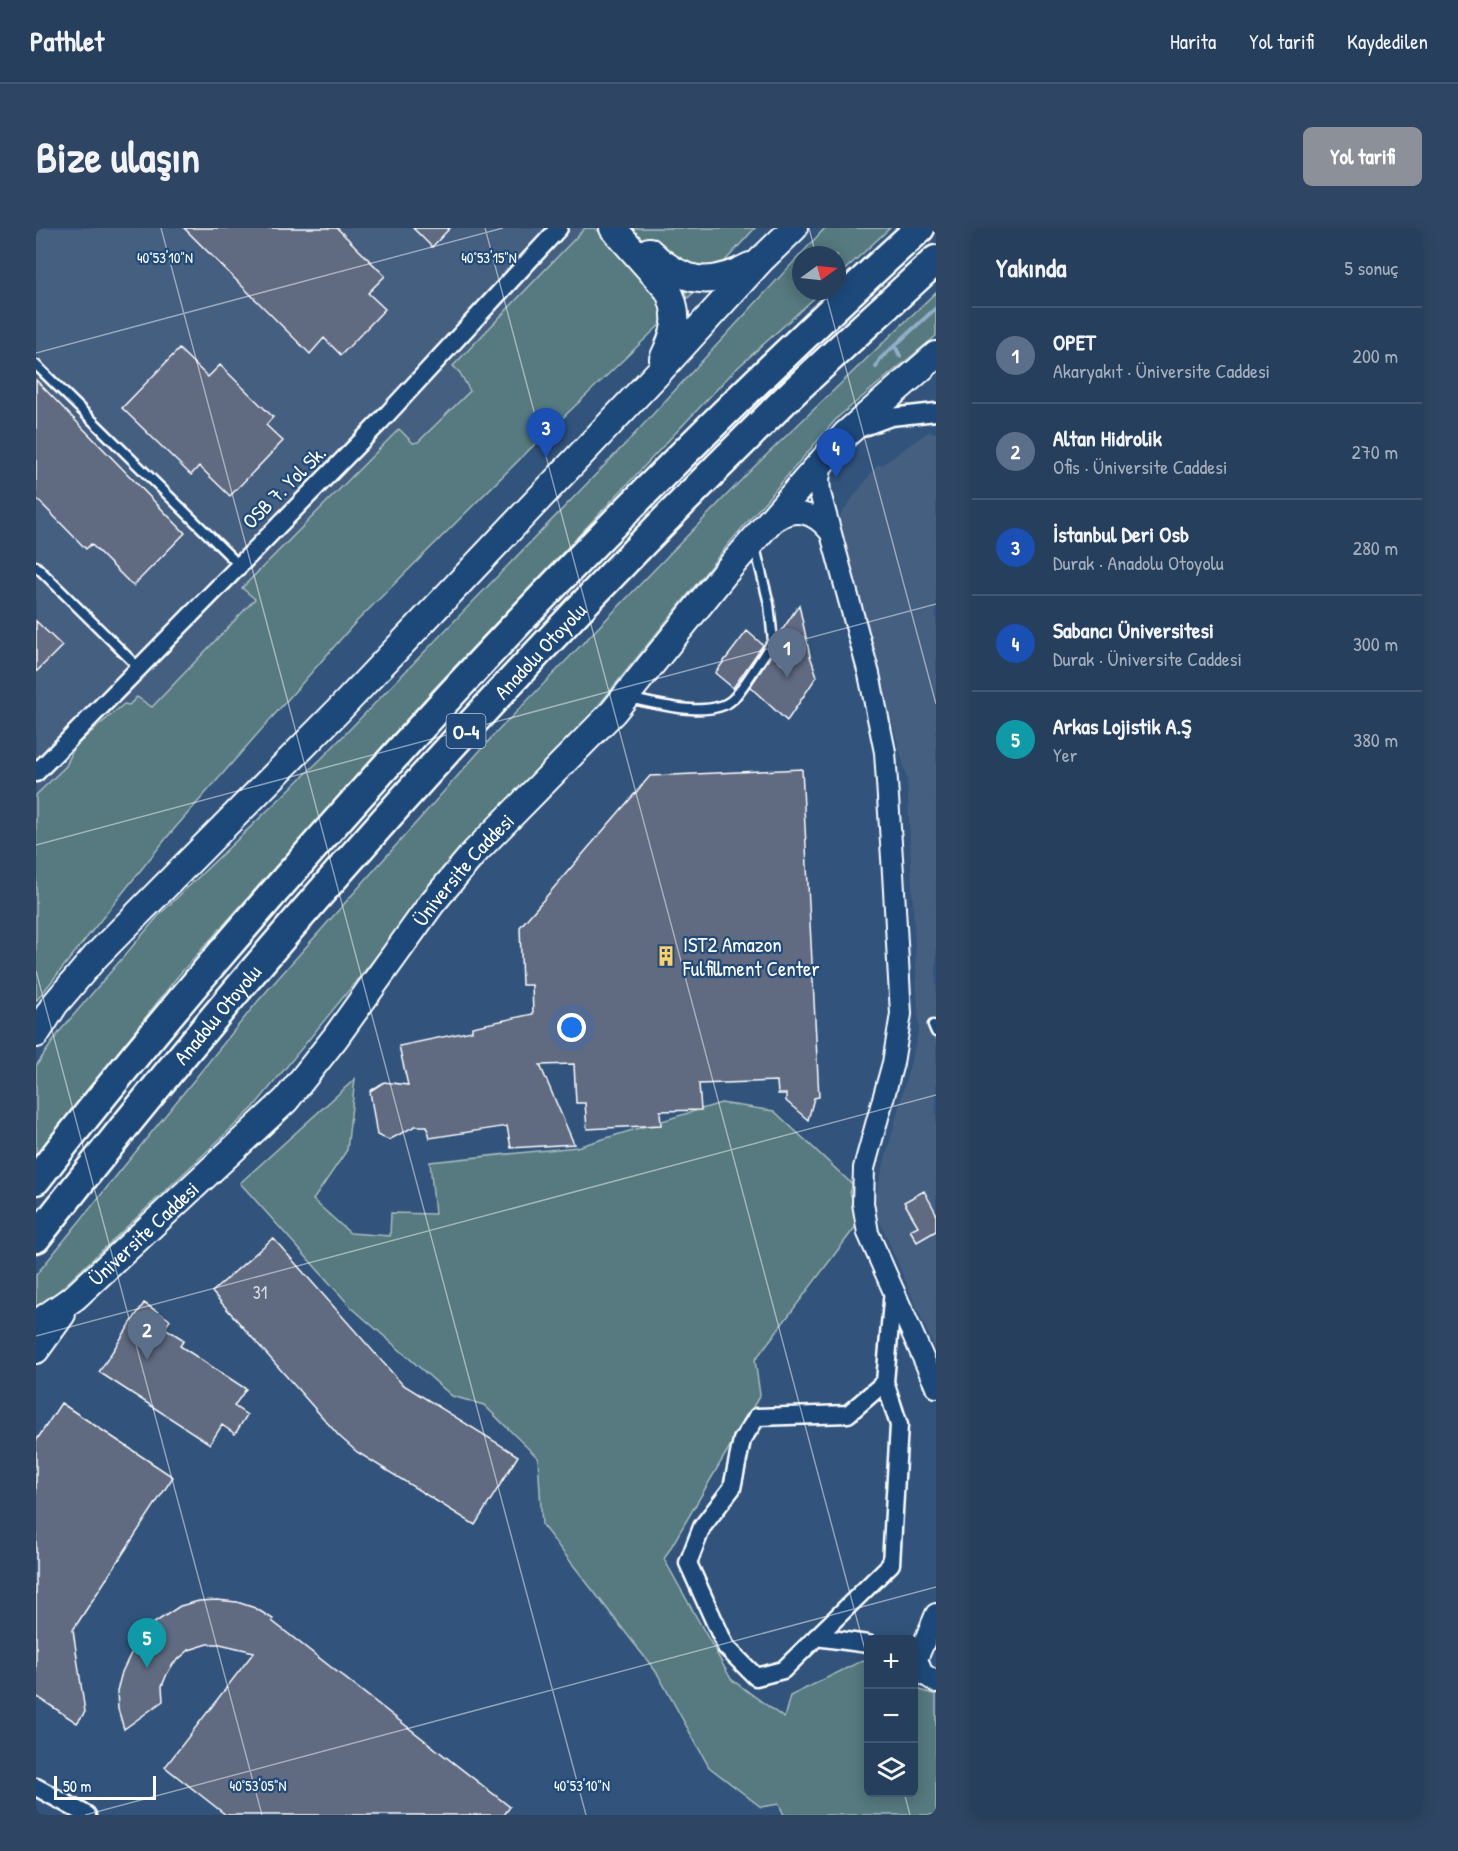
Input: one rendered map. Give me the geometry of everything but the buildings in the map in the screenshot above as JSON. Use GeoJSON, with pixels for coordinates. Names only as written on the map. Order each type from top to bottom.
{"type":"FeatureCollection","features":[{"type":"Feature","properties":{"kind":"highway","name":"Anadolu Otoyolu"},"geometry":{"type":"LineString","coordinates":[[36,1180],[95,1104],[244,927],[328,830],[507,633],[665,471],[875,268],[920,228]]}},
{"type":"Feature","properties":{"kind":"highway","name":"Anadolu Otoyolu"},"geometry":{"type":"LineString","coordinates":[[36,1238],[245,981],[373,833],[537,654],[787,399],[936,260]]}},
{"type":"Feature","properties":{"kind":"main road"},"geometry":{"type":"LineString","coordinates":[[613,228],[668,290],[673,301],[676,327],[668,351],[656,375]]}},
{"type":"Feature","properties":{"kind":"main road"},"geometry":{"type":"LineString","coordinates":[[624,228],[672,271],[698,280],[715,280],[732,276],[761,260]]}},
{"type":"Feature","properties":{"kind":"main road"},"geometry":{"type":"LineString","coordinates":[[36,1027],[96,956],[338,711],[656,375],[761,260],[794,228]]}},
{"type":"Feature","properties":{"kind":"main road","name":"Üniversite Caddesi"},"geometry":{"type":"LineString","coordinates":[[75,1297],[286,1100],[335,1038],[432,903],[474,853],[624,698],[846,434],[936,355]]}},
{"type":"Feature","properties":{"kind":"main road"},"geometry":{"type":"LineString","coordinates":[[36,1034],[55,1004]]}},
{"type":"Feature","properties":{"kind":"main road"},"geometry":{"type":"LineString","coordinates":[[36,1324],[75,1297]]}},
{"type":"Feature","properties":{"kind":"main road"},"geometry":{"type":"LineString","coordinates":[[36,1350],[75,1297]]}},
{"type":"Feature","properties":{"kind":"street","name":"OSB 7. Yol Sk."},"geometry":{"type":"LineString","coordinates":[[36,773],[140,669],[238,564],[381,421],[559,228]]}},
{"type":"Feature","properties":{"kind":"street"},"geometry":{"type":"LineString","coordinates":[[846,434],[891,417],[936,412]]}},
{"type":"Feature","properties":{"kind":"street"},"geometry":{"type":"LineString","coordinates":[[824,460],[819,479],[820,493],[869,674],[885,752],[901,1014],[893,1063],[864,1168],[863,1203],[868,1233],[936,1387]]}},
{"type":"Feature","properties":{"kind":"street"},"geometry":{"type":"LineString","coordinates":[[758,536],[778,518],[792,512],[808,514],[822,522],[832,534]]}},
{"type":"Feature","properties":{"kind":"street"},"geometry":{"type":"LineString","coordinates":[[885,1382],[848,1414],[757,1417],[742,1440],[732,1488],[702,1527],[688,1563],[726,1647],[756,1677],[783,1670],[891,1564],[899,1425],[885,1382],[893,1290]]}},
{"type":"Feature","properties":{"kind":"street"},"geometry":{"type":"LineString","coordinates":[[918,1653],[936,1614]]}},
{"type":"Feature","properties":{"kind":"street"},"geometry":{"type":"LineString","coordinates":[[816,1636],[864,1643]]}},
{"type":"Feature","properties":{"kind":"street"},"geometry":{"type":"LineString","coordinates":[[918,1665],[922,1673],[936,1682]]}},
{"type":"Feature","properties":{"kind":"street"},"geometry":{"type":"LineString","coordinates":[[36,1787],[87,1815]]}},
{"type":"Feature","properties":{"kind":"lane"},"geometry":{"type":"LineString","coordinates":[[36,365],[238,564]]}},
{"type":"Feature","properties":{"kind":"lane"},"geometry":{"type":"LineString","coordinates":[[624,698],[683,709],[712,709],[732,701],[773,641],[758,536]]}},
{"type":"Feature","properties":{"kind":"lane"},"geometry":{"type":"LineString","coordinates":[[36,566],[140,669]]}},
{"type":"Feature","properties":{"kind":"shaded area"},"geometry":{"type":"Polygon","coordinates":[[[36,228],[674,228],[530,449],[354,624],[168,836],[36,1001],[36,228]]]}},
{"type":"Feature","properties":{"kind":"shaded area"},"geometry":{"type":"Polygon","coordinates":[[[928,432],[936,433],[936,1352],[873,1206],[919,1030],[907,778],[838,518],[878,464],[882,465],[928,432]]]}},
{"type":"Feature","properties":{"kind":"green space"},"geometry":{"type":"Polygon","coordinates":[[[585,228],[595,228],[600,232],[604,228],[755,228],[714,273],[530,449],[354,624],[168,836],[36,1001],[36,795],[66,766],[75,746],[124,704],[129,705],[137,697],[152,707],[255,599],[242,588],[399,429],[413,443],[418,442],[470,391],[460,373],[453,366],[585,228]]]}},
{"type":"Feature","properties":{"kind":"green space"},"geometry":{"type":"Polygon","coordinates":[[[825,228],[890,228],[846,269],[846,246],[808,246],[825,228]]]}},
{"type":"Feature","properties":{"kind":"green space"},"geometry":{"type":"Polygon","coordinates":[[[792,264],[792,300],[812,300],[734,371],[432,691],[178,976],[36,1157],[36,1066],[60,1031],[160,914],[321,759],[630,439],[792,264]]]}},
{"type":"Feature","properties":{"kind":"green space"},"geometry":{"type":"Polygon","coordinates":[[[936,292],[936,336],[838,417],[731,541],[577,732],[465,842],[376,957],[253,1108],[36,1315],[36,1275],[258,1001],[493,736],[753,468],[936,292]]]}},
{"type":"Feature","properties":{"kind":"green space"},"geometry":{"type":"Polygon","coordinates":[[[355,1079],[347,1150],[313,1200],[350,1233],[390,1236],[391,1213],[435,1214],[430,1162],[577,1147],[721,1103],[774,1111],[853,1185],[850,1192],[859,1222],[755,1360],[760,1395],[664,1559],[731,1679],[784,1718],[790,1696],[864,1661],[864,1797],[918,1797],[918,1689],[936,1695],[936,1815],[784,1815],[779,1804],[761,1807],[709,1767],[657,1673],[542,1525],[538,1458],[484,1405],[452,1396],[351,1307],[240,1183],[355,1079]]]}},
{"type":"Feature","properties":{"kind":"waterway"},"geometry":{"type":"LineString","coordinates":[[876,367],[880,359],[936,308]]}},
{"type":"Feature","properties":{"kind":"waterway"},"geometry":{"type":"LineString","coordinates":[[895,346],[900,356]]}},
{"type":"Feature","properties":{"kind":"place","name":"İstanbul Deri Osb"},"geometry":{"type":"Point","coordinates":[546,458]}},
{"type":"Feature","properties":{"kind":"place","name":"Sabancı Üniversitesi"},"geometry":{"type":"Point","coordinates":[836,478]}},
{"type":"Feature","properties":{"kind":"place","name":"OPET"},"geometry":{"type":"Point","coordinates":[787,678]}},
{"type":"Feature","properties":{"kind":"place","name":"IST2 Amazon Fulfillment Center"},"geometry":{"type":"Point","coordinates":[666,956]}},
{"type":"Feature","properties":{"kind":"place","name":"Altan Hidrolik"},"geometry":{"type":"Point","coordinates":[147,1360]}},
{"type":"Feature","properties":{"kind":"place","name":"Arkas Lojistik A.Ş"},"geometry":{"type":"Point","coordinates":[147,1668]}}]}
